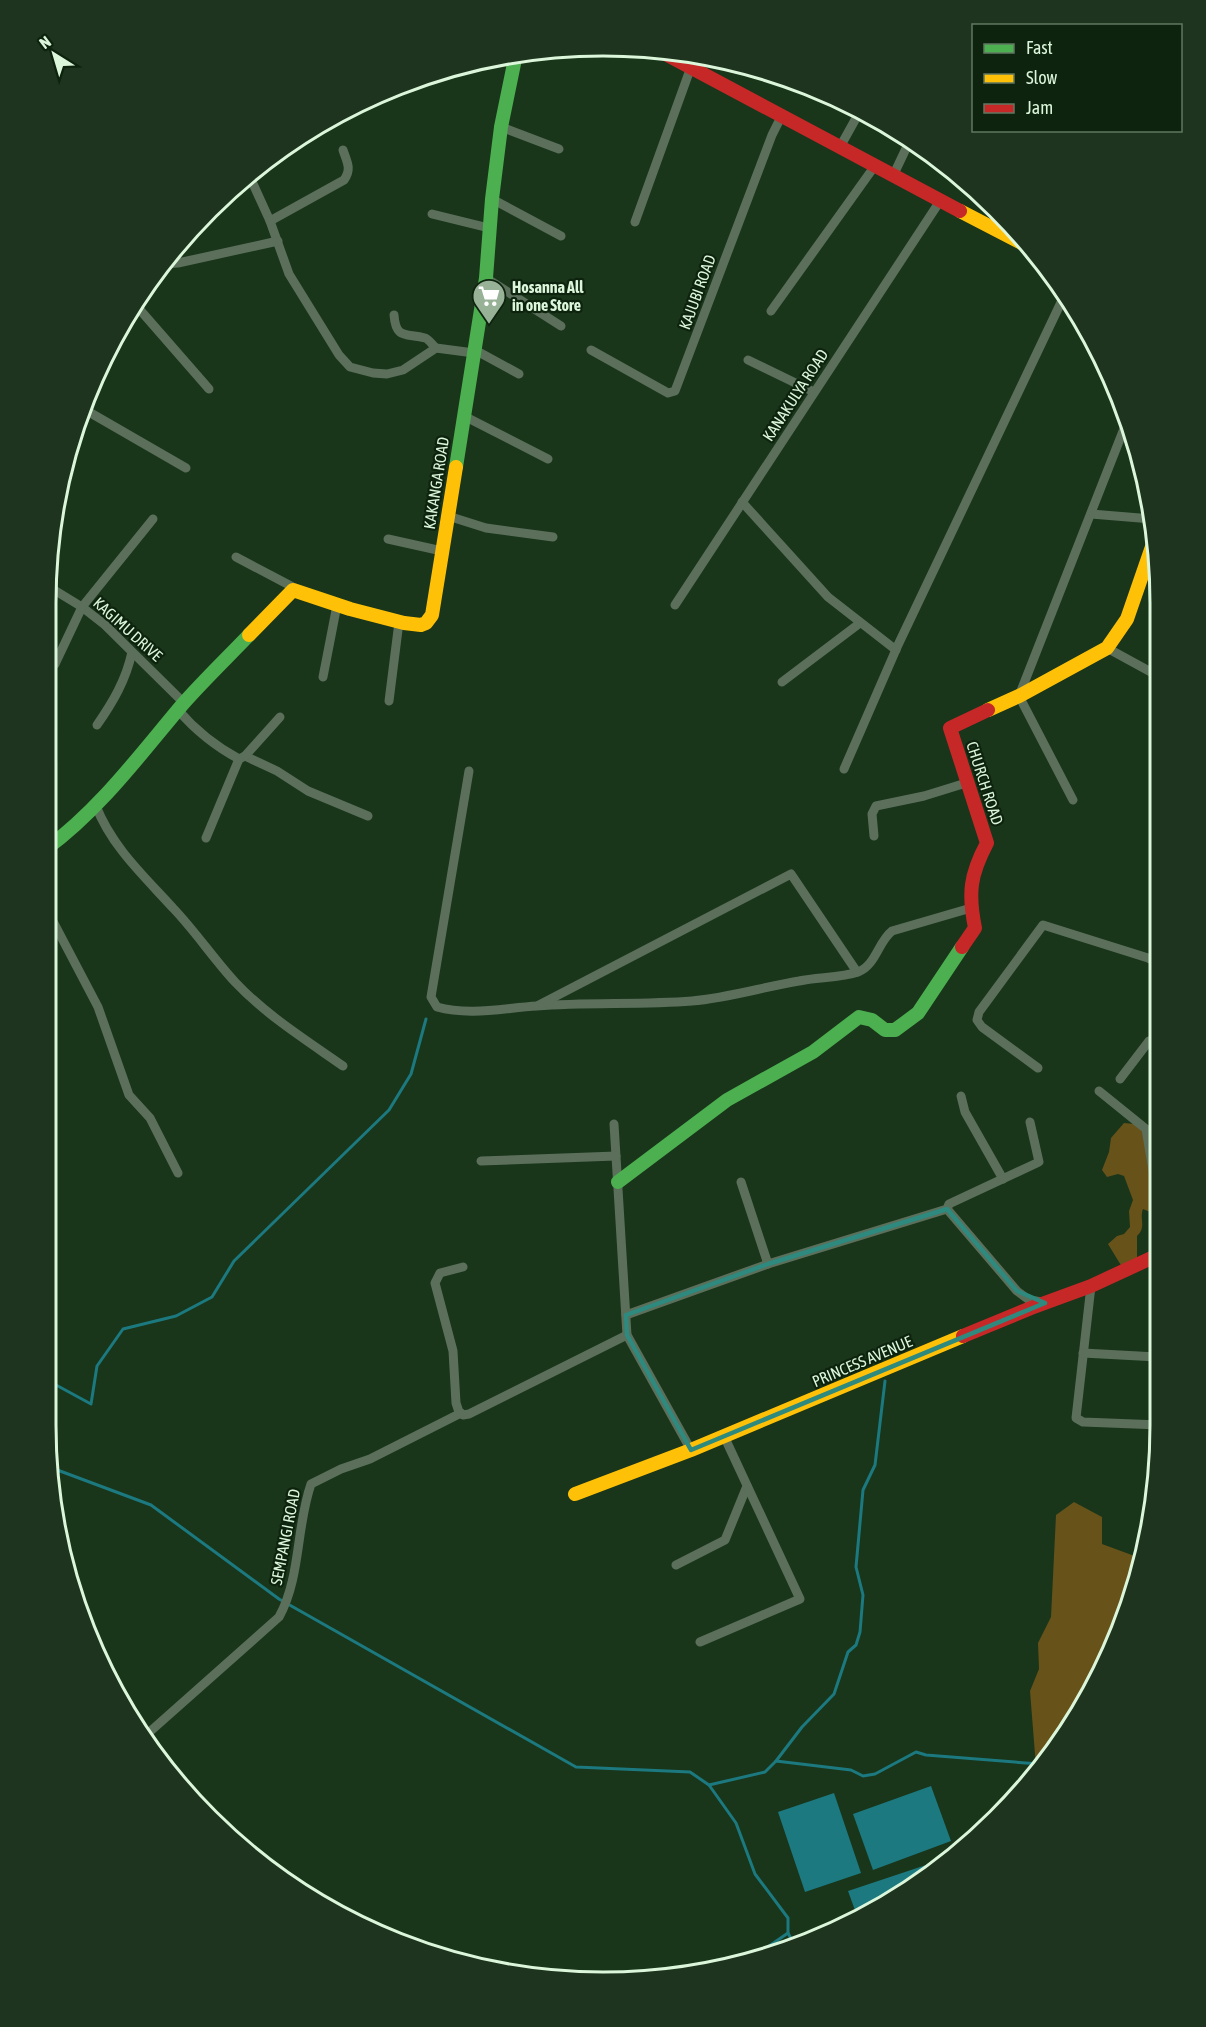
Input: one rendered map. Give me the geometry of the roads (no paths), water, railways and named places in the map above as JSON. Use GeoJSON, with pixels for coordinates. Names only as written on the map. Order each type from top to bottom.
{"type":"FeatureCollection","features":[{"type":"Feature","properties":{"kind":"street"},"geometry":{"type":"LineString","coordinates":[[684,62],[874,167],[1011,237]]}},
{"type":"Feature","properties":{"kind":"street","name":"KAKANGA ROAD"},"geometry":{"type":"LineString","coordinates":[[293,590],[399,622],[421,625],[426,623],[432,615],[486,278],[489,228],[501,127],[514,63]]}},
{"type":"Feature","properties":{"kind":"street"},"geometry":{"type":"LineString","coordinates":[[635,222],[691,67]]}},
{"type":"Feature","properties":{"kind":"street","name":"KAJUBI ROAD"},"geometry":{"type":"LineString","coordinates":[[591,350],[668,393],[675,391],[772,135],[782,115]]}},
{"type":"Feature","properties":{"kind":"street"},"geometry":{"type":"LineString","coordinates":[[840,147],[856,118]]}},
{"type":"Feature","properties":{"kind":"street"},"geometry":{"type":"LineString","coordinates":[[501,127],[559,149]]}},
{"type":"Feature","properties":{"kind":"street"},"geometry":{"type":"LineString","coordinates":[[893,176],[906,148]]}},
{"type":"Feature","properties":{"kind":"street"},"geometry":{"type":"LineString","coordinates":[[270,221],[344,180],[350,168],[343,150]]}},
{"type":"Feature","properties":{"kind":"street"},"geometry":{"type":"LineString","coordinates":[[771,311],[874,167]]}},
{"type":"Feature","properties":{"kind":"street"},"geometry":{"type":"LineString","coordinates":[[253,183],[270,221],[289,273],[339,355],[350,367],[387,374],[403,370],[436,348]]}},
{"type":"Feature","properties":{"kind":"street"},"geometry":{"type":"LineString","coordinates":[[492,199],[561,236]]}},
{"type":"Feature","properties":{"kind":"street","name":"KANAKULYA ROAD"},"geometry":{"type":"LineString","coordinates":[[675,605],[940,201]]}},
{"type":"Feature","properties":{"kind":"street"},"geometry":{"type":"LineString","coordinates":[[432,214],[489,228]]}},
{"type":"Feature","properties":{"kind":"street"},"geometry":{"type":"LineString","coordinates":[[174,263],[278,241]]}},
{"type":"Feature","properties":{"kind":"street"},"geometry":{"type":"LineString","coordinates":[[486,278],[561,326]]}},
{"type":"Feature","properties":{"kind":"street"},"geometry":{"type":"LineString","coordinates":[[844,769],[897,650],[1061,303]]}},
{"type":"Feature","properties":{"kind":"street"},"geometry":{"type":"LineString","coordinates":[[141,311],[209,389]]}},
{"type":"Feature","properties":{"kind":"street"},"geometry":{"type":"LineString","coordinates":[[394,315],[395,327],[404,335],[425,338],[436,348],[475,351],[519,374]]}},
{"type":"Feature","properties":{"kind":"street"},"geometry":{"type":"LineString","coordinates":[[748,360],[814,392]]}},
{"type":"Feature","properties":{"kind":"street"},"geometry":{"type":"LineString","coordinates":[[90,413],[186,468]]}},
{"type":"Feature","properties":{"kind":"street"},"geometry":{"type":"LineString","coordinates":[[464,416],[548,459]]}},
{"type":"Feature","properties":{"kind":"street"},"geometry":{"type":"LineString","coordinates":[[1074,800],[1019,696],[1122,431]]}},
{"type":"Feature","properties":{"kind":"street"},"geometry":{"type":"LineString","coordinates":[[742,502],[828,597],[897,650]]}},
{"type":"Feature","properties":{"kind":"street"},"geometry":{"type":"LineString","coordinates":[[1091,514],[1144,518]]}},
{"type":"Feature","properties":{"kind":"street"},"geometry":{"type":"LineString","coordinates":[[447,516],[493,529],[553,537]]}},
{"type":"Feature","properties":{"kind":"street"},"geometry":{"type":"LineString","coordinates":[[56,662],[82,607],[153,519]]}},
{"type":"Feature","properties":{"kind":"street"},"geometry":{"type":"LineString","coordinates":[[388,539],[442,551]]}},
{"type":"Feature","properties":{"kind":"street"},"geometry":{"type":"LineString","coordinates":[[56,842],[96,806],[181,706],[293,590],[291,586],[236,557]]}},
{"type":"Feature","properties":{"kind":"street","name":"CHURCH ROAD"},"geometry":{"type":"LineString","coordinates":[[618,1182],[727,1100],[813,1052],[860,1017],[872,1020],[885,1030],[895,1030],[918,1013],[975,928],[971,908],[971,879],[976,862],[987,843],[950,728],[1019,696],[1107,648],[1127,619],[1148,557]]}},
{"type":"Feature","properties":{"kind":"street","name":"KAGIMU DRIVE"},"geometry":{"type":"LineString","coordinates":[[56,591],[82,607],[132,652],[181,706],[201,735],[218,748],[277,771],[308,791],[368,816]]}},
{"type":"Feature","properties":{"kind":"street"},"geometry":{"type":"LineString","coordinates":[[322,677],[337,605]]}},
{"type":"Feature","properties":{"kind":"street"},"geometry":{"type":"LineString","coordinates":[[389,701],[399,622]]}},
{"type":"Feature","properties":{"kind":"street"},"geometry":{"type":"LineString","coordinates":[[782,682],[860,623]]}},
{"type":"Feature","properties":{"kind":"street"},"geometry":{"type":"LineString","coordinates":[[1107,648],[1150,672]]}},
{"type":"Feature","properties":{"kind":"street"},"geometry":{"type":"LineString","coordinates":[[97,725],[122,683],[132,652]]}},
{"type":"Feature","properties":{"kind":"street"},"geometry":{"type":"LineString","coordinates":[[206,838],[242,758],[280,717]]}},
{"type":"Feature","properties":{"kind":"street"},"geometry":{"type":"LineString","coordinates":[[469,771],[431,997],[437,1007],[450,1011],[482,1012],[537,1006],[691,1001],[857,972],[869,966],[885,936],[892,932],[971,908]]}},
{"type":"Feature","properties":{"kind":"street"},"geometry":{"type":"LineString","coordinates":[[874,836],[872,814],[876,806],[924,796],[966,783]]}},
{"type":"Feature","properties":{"kind":"street"},"geometry":{"type":"LineString","coordinates":[[96,806],[109,832],[124,853],[144,878],[199,936],[235,982],[275,1017],[343,1066]]}},
{"type":"Feature","properties":{"kind":"street"},"geometry":{"type":"LineString","coordinates":[[537,1006],[791,874],[857,972]]}},
{"type":"Feature","properties":{"kind":"street"},"geometry":{"type":"LineString","coordinates":[[1038,1068],[982,1027],[977,1020],[979,1012],[1043,925],[1150,959]]}},
{"type":"Feature","properties":{"kind":"street"},"geometry":{"type":"LineString","coordinates":[[56,927],[98,1007],[129,1095],[150,1118],[178,1173]]}},
{"type":"Feature","properties":{"kind":"street"},"geometry":{"type":"LineString","coordinates":[[1120,1079],[1150,1042]]}},
{"type":"Feature","properties":{"kind":"street"},"geometry":{"type":"LineString","coordinates":[[1099,1091],[1146,1129],[1150,1153]]}},
{"type":"Feature","properties":{"kind":"street"},"geometry":{"type":"LineString","coordinates":[[961,1096],[964,1112],[1003,1179]]}},
{"type":"Feature","properties":{"kind":"street"},"geometry":{"type":"LineString","coordinates":[[626,1316],[768,1264],[947,1209],[949,1204],[1039,1162],[1030,1122]]}},
{"type":"Feature","properties":{"kind":"street"},"geometry":{"type":"LineString","coordinates":[[614,1124],[627,1335],[690,1450]]}},
{"type":"Feature","properties":{"kind":"street"},"geometry":{"type":"LineString","coordinates":[[481,1161],[616,1156]]}},
{"type":"Feature","properties":{"kind":"street"},"geometry":{"type":"LineString","coordinates":[[741,1182],[768,1264]]}},
{"type":"Feature","properties":{"kind":"street"},"geometry":{"type":"LineString","coordinates":[[947,1209],[1017,1291],[1029,1300],[1045,1303]]}},
{"type":"Feature","properties":{"kind":"street","name":"PRINCESS AVENUE"},"geometry":{"type":"LineString","coordinates":[[575,1494],[690,1450],[1091,1286],[1150,1259]]}},
{"type":"Feature","properties":{"kind":"street"},"geometry":{"type":"LineString","coordinates":[[463,1267],[440,1273],[435,1283],[450,1336],[455,1369],[456,1403],[461,1413],[469,1414],[627,1335]]}},
{"type":"Feature","properties":{"kind":"street"},"geometry":{"type":"LineString","coordinates":[[1091,1286],[1076,1414],[1078,1420],[1150,1424]]}},
{"type":"Feature","properties":{"kind":"street"},"geometry":{"type":"LineString","coordinates":[[1083,1353],[1150,1357]]}},
{"type":"Feature","properties":{"kind":"street","name":"SEMPANGI ROAD"},"geometry":{"type":"LineString","coordinates":[[151,1732],[279,1617],[291,1588],[304,1504],[311,1484],[341,1469],[370,1459],[461,1413]]}},
{"type":"Feature","properties":{"kind":"street"},"geometry":{"type":"LineString","coordinates":[[700,1642],[800,1599],[724,1436]]}},
{"type":"Feature","properties":{"kind":"street"},"geometry":{"type":"LineString","coordinates":[[676,1565],[725,1540],[747,1486]]}},
{"type":"Feature","properties":{"kind":"water"},"geometry":{"type":"Polygon","coordinates":[[[931,1786],[951,1841],[873,1870],[853,1814],[931,1786]]]}},
{"type":"Feature","properties":{"kind":"water"},"geometry":{"type":"Polygon","coordinates":[[[834,1793],[861,1873],[805,1892],[778,1812],[834,1793]]]}},
{"type":"Feature","properties":{"kind":"water"},"geometry":{"type":"Polygon","coordinates":[[[927,1865],[855,1910],[848,1891],[927,1865]]]}},
{"type":"Feature","properties":{"kind":"waterway"},"geometry":{"type":"LineString","coordinates":[[56,1385],[91,1404],[97,1366],[123,1329],[176,1316],[212,1297],[234,1261],[389,1110],[411,1074],[426,1019]]}},
{"type":"Feature","properties":{"kind":"waterway"},"geometry":{"type":"LineString","coordinates":[[776,1761],[802,1727],[834,1694],[848,1652],[856,1645],[860,1632],[863,1595],[856,1567],[863,1490],[875,1465],[885,1381]]}},
{"type":"Feature","properties":{"kind":"waterway"},"geometry":{"type":"LineString","coordinates":[[58,1470],[151,1505],[279,1599],[576,1767],[690,1772],[709,1785],[736,1823],[755,1874],[788,1918],[788,1933],[791,1938]]}},
{"type":"Feature","properties":{"kind":"waterway"},"geometry":{"type":"LineString","coordinates":[[709,1785],[765,1772],[776,1761],[851,1770],[863,1776],[875,1774],[916,1752],[926,1755],[1032,1763]]}},
{"type":"Feature","properties":{"kind":"waterway"},"geometry":{"type":"LineString","coordinates":[[771,1945],[788,1933]]}},
{"type":"Feature","properties":{"kind":"place","name":"Hosanna All in one Store"},"geometry":{"type":"Point","coordinates":[489,325]}}]}
